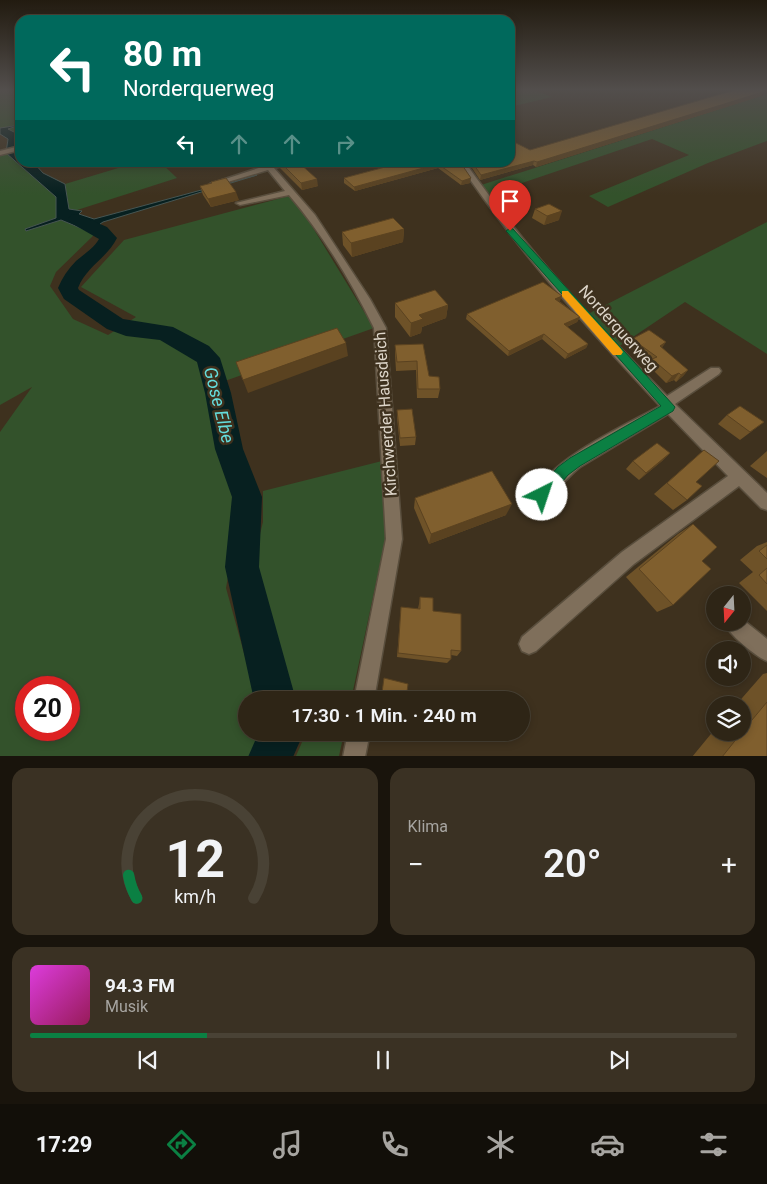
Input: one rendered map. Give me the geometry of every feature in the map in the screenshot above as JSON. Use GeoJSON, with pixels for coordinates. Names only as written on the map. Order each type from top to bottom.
{"type":"FeatureCollection","features":[{"type":"Feature","properties":{"kind":"street"},"geometry":{"type":"LineString","coordinates":[[0,153],[15,149]]}},
{"type":"Feature","properties":{"kind":"street"},"geometry":{"type":"LineString","coordinates":[[214,184],[261,167]]}},
{"type":"Feature","properties":{"kind":"street","name":"Kirchwerder Hausdeich"},"geometry":{"type":"LineString","coordinates":[[269,167],[312,217],[365,299],[380,328],[394,539],[366,691]]}},
{"type":"Feature","properties":{"kind":"street","name":"Norderquerweg"},"geometry":{"type":"LineString","coordinates":[[464,167],[487,201],[520,243],[667,405],[767,503]]}},
{"type":"Feature","properties":{"kind":"street"},"geometry":{"type":"LineString","coordinates":[[240,203],[290,192]]}},
{"type":"Feature","properties":{"kind":"street"},"geometry":{"type":"LineString","coordinates":[[542,495],[563,471],[575,462],[667,405],[715,371]]}},
{"type":"Feature","properties":{"kind":"street"},"geometry":{"type":"LineString","coordinates":[[529,644],[628,558],[739,477]]}},
{"type":"Feature","properties":{"kind":"street"},"geometry":{"type":"LineString","coordinates":[[743,631],[767,651]]}},
{"type":"Feature","properties":{"kind":"street"},"geometry":{"type":"LineString","coordinates":[[354,756],[357,741]]}},
{"type":"Feature","properties":{"kind":"green space"},"geometry":{"type":"Polygon","coordinates":[[[0,124],[15,124],[15,132],[9,130],[0,132],[0,124]]]}},
{"type":"Feature","properties":{"kind":"green space"},"geometry":{"type":"Polygon","coordinates":[[[672,124],[767,124],[767,141],[708,163],[608,207],[589,196],[689,155],[652,139],[487,195],[481,185],[672,124]]]}},
{"type":"Feature","properties":{"kind":"green space"},"geometry":{"type":"Polygon","coordinates":[[[6,153],[15,161],[15,167],[22,167],[56,197],[56,218],[25,229],[26,231],[61,220],[95,234],[56,272],[50,286],[73,319],[108,335],[136,317],[81,287],[124,240],[289,196],[307,218],[374,328],[205,388],[217,450],[240,509],[226,588],[255,691],[238,691],[238,741],[262,741],[253,756],[0,756],[0,432],[32,387],[0,405],[0,154],[6,153]]]}},
{"type":"Feature","properties":{"kind":"green space"},"geometry":{"type":"Polygon","coordinates":[[[122,167],[165,167],[177,178],[74,211],[69,209],[65,184],[122,167]]]}},
{"type":"Feature","properties":{"kind":"green space"},"geometry":{"type":"Polygon","coordinates":[[[767,222],[767,354],[685,302],[618,347],[588,314],[767,222]]]}},
{"type":"Feature","properties":{"kind":"green space"},"geometry":{"type":"Polygon","coordinates":[[[382,461],[386,536],[353,691],[293,691],[251,570],[263,522],[263,491],[382,461]]]}},
{"type":"Feature","properties":{"kind":"green space"},"geometry":{"type":"Polygon","coordinates":[[[303,741],[342,741],[339,756],[296,756],[303,741]]]}},
{"type":"Feature","properties":{"kind":"water"},"geometry":{"type":"Polygon","coordinates":[[[15,126],[8,129],[15,132],[15,161],[6,153],[8,139],[0,134],[0,128],[15,126]]]}},
{"type":"Feature","properties":{"kind":"water"},"geometry":{"type":"Polygon","coordinates":[[[22,167],[38,167],[43,173],[65,184],[69,209],[82,211],[79,214],[94,219],[257,175],[103,222],[100,224],[106,234],[95,234],[61,220],[26,231],[25,229],[56,218],[56,197],[22,167]]]}},
{"type":"Feature","properties":{"kind":"building"},"geometry":{"type":"Polygon","coordinates":[[[618,124],[659,124],[537,162],[534,161],[515,166],[515,142],[530,150],[618,124]]]}},
{"type":"Feature","properties":{"kind":"building"},"geometry":{"type":"Polygon","coordinates":[[[285,167],[304,167],[317,179],[301,183],[285,167]]]}},
{"type":"Feature","properties":{"kind":"building"},"geometry":{"type":"Polygon","coordinates":[[[385,167],[427,167],[354,187],[344,178],[385,167]]]}},
{"type":"Feature","properties":{"kind":"building"},"geometry":{"type":"Polygon","coordinates":[[[442,167],[463,167],[471,178],[462,181],[442,167]]]}},
{"type":"Feature","properties":{"kind":"building"},"geometry":{"type":"Polygon","coordinates":[[[475,167],[511,167],[481,175],[475,167]]]}},
{"type":"Feature","properties":{"kind":"building"},"geometry":{"type":"Polygon","coordinates":[[[226,178],[236,192],[208,199],[200,186],[226,178]]]}},
{"type":"Feature","properties":{"kind":"building"},"geometry":{"type":"Polygon","coordinates":[[[549,204],[562,211],[547,216],[535,209],[549,204]]]}},
{"type":"Feature","properties":{"kind":"building"},"geometry":{"type":"Polygon","coordinates":[[[393,218],[404,229],[351,243],[342,232],[393,218]]]}},
{"type":"Feature","properties":{"kind":"building"},"geometry":{"type":"Polygon","coordinates":[[[543,282],[562,296],[555,299],[580,317],[564,324],[588,344],[568,354],[544,334],[509,351],[467,314],[543,282]]]}},
{"type":"Feature","properties":{"kind":"building"},"geometry":{"type":"Polygon","coordinates":[[[435,290],[448,305],[419,315],[423,319],[411,323],[395,303],[435,290]]]}},
{"type":"Feature","properties":{"kind":"building"},"geometry":{"type":"Polygon","coordinates":[[[337,328],[346,343],[243,380],[236,362],[337,328]]]}},
{"type":"Feature","properties":{"kind":"building"},"geometry":{"type":"Polygon","coordinates":[[[649,330],[666,342],[660,346],[688,370],[681,375],[679,373],[672,376],[652,359],[657,357],[632,339],[649,330]]]}},
{"type":"Feature","properties":{"kind":"building"},"geometry":{"type":"Polygon","coordinates":[[[423,344],[429,376],[439,377],[440,389],[418,389],[417,361],[397,362],[395,345],[423,344]]]}},
{"type":"Feature","properties":{"kind":"building"},"geometry":{"type":"Polygon","coordinates":[[[740,406],[764,422],[750,432],[727,415],[740,406]]]}},
{"type":"Feature","properties":{"kind":"building"},"geometry":{"type":"Polygon","coordinates":[[[412,409],[416,437],[400,438],[397,410],[412,409]]]}},
{"type":"Feature","properties":{"kind":"building"},"geometry":{"type":"Polygon","coordinates":[[[657,443],[670,453],[646,473],[633,461],[657,443]]]}},
{"type":"Feature","properties":{"kind":"building"},"geometry":{"type":"Polygon","coordinates":[[[704,450],[719,461],[696,482],[702,486],[687,500],[667,483],[704,450]]]}},
{"type":"Feature","properties":{"kind":"building"},"geometry":{"type":"Polygon","coordinates":[[[492,471],[512,504],[431,534],[415,498],[492,471]]]}},
{"type":"Feature","properties":{"kind":"building"},"geometry":{"type":"Polygon","coordinates":[[[693,524],[717,547],[702,561],[711,569],[673,605],[639,569],[693,524]]]}},
{"type":"Feature","properties":{"kind":"building"},"geometry":{"type":"Polygon","coordinates":[[[767,545],[767,559],[759,551],[767,545]]]}},
{"type":"Feature","properties":{"kind":"building"},"geometry":{"type":"Polygon","coordinates":[[[767,568],[767,584],[759,575],[767,568]]]}},
{"type":"Feature","properties":{"kind":"building"},"geometry":{"type":"Polygon","coordinates":[[[420,597],[433,598],[433,611],[461,614],[461,651],[451,650],[451,659],[398,653],[401,607],[420,609],[420,597]]]}},
{"type":"Feature","properties":{"kind":"building"},"geometry":{"type":"Polygon","coordinates":[[[384,678],[408,684],[407,691],[382,691],[384,678]]]}},
{"type":"Feature","properties":{"kind":"building"},"geometry":{"type":"Polygon","coordinates":[[[767,702],[767,756],[723,756],[735,741],[751,741],[751,721],[767,702]]]}},
{"type":"Feature","properties":{"kind":"waterway","name":"Gose Elbe"},"geometry":{"type":"LineString","coordinates":[[77,219],[101,231],[108,238],[100,251],[76,272],[68,288],[71,294],[115,324],[126,328],[165,333],[201,352],[208,358],[218,393],[229,449],[247,497],[242,567],[273,691]]}},
{"type":"Feature","properties":{"kind":"waterway","name":"Gose Elbe"},"geometry":{"type":"LineString","coordinates":[[271,756],[278,741]]}},
{"type":"Feature","properties":{"kind":"slow traffic"},"geometry":{"type":"LineString","coordinates":[[565,294],[617,352]]}},
{"type":"Feature","properties":{"kind":"route"},"geometry":{"type":"LineString","coordinates":[[510,231],[619,354],[669,407],[575,462],[563,471],[542,495]]}}]}
